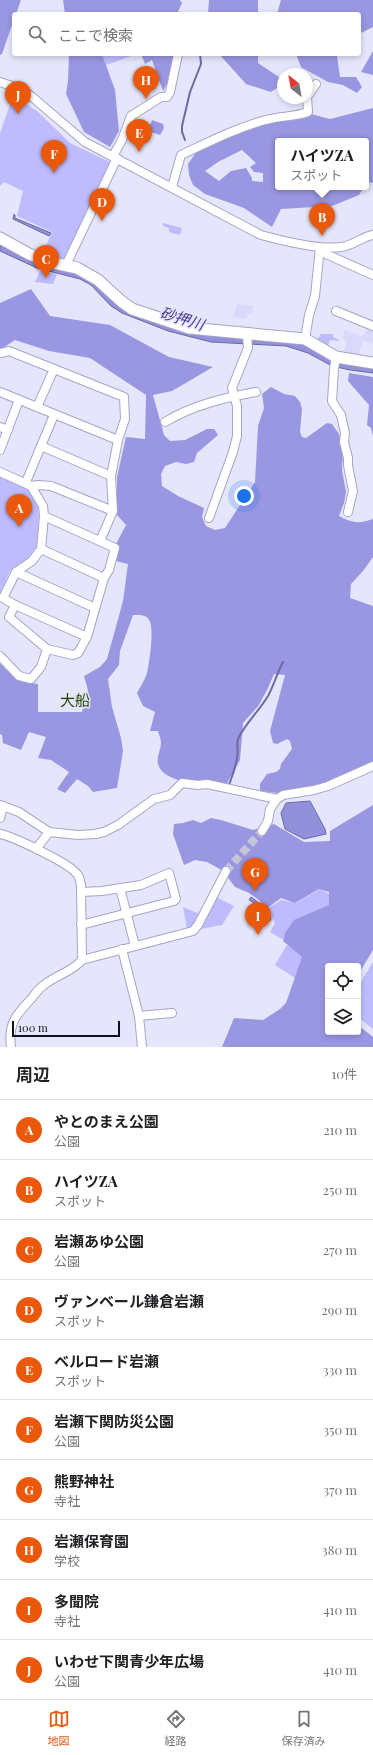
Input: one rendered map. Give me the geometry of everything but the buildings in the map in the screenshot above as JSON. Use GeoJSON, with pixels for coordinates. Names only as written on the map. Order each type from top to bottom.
{"type":"FeatureCollection","features":[{"type":"Feature","properties":{"kind":"street"},"geometry":{"type":"LineString","coordinates":[[66,265],[115,157],[130,116],[161,97],[166,97],[170,92],[178,56]]}},
{"type":"Feature","properties":{"kind":"street"},"geometry":{"type":"LineString","coordinates":[[0,82],[20,89],[85,142],[261,235],[283,241],[321,247],[342,247],[373,235]]}},
{"type":"Feature","properties":{"kind":"street"},"geometry":{"type":"LineString","coordinates":[[172,187],[181,155],[226,134],[260,122],[297,116],[308,112],[307,97],[316,84]]}},
{"type":"Feature","properties":{"kind":"street"},"geometry":{"type":"LineString","coordinates":[[0,238],[29,254],[49,262],[77,268],[98,280],[132,309],[189,328],[247,336],[305,340],[336,358],[373,363]]}},
{"type":"Feature","properties":{"kind":"street"},"geometry":{"type":"LineString","coordinates":[[321,247],[326,254],[373,275]]}},
{"type":"Feature","properties":{"kind":"street"},"geometry":{"type":"LineString","coordinates":[[305,340],[309,315],[315,296],[321,247]]}},
{"type":"Feature","properties":{"kind":"street"},"geometry":{"type":"LineString","coordinates":[[336,311],[373,326]]}},
{"type":"Feature","properties":{"kind":"street"},"geometry":{"type":"LineString","coordinates":[[209,518],[233,452],[237,436],[237,406],[232,388],[248,347],[247,336]]}},
{"type":"Feature","properties":{"kind":"street"},"geometry":{"type":"LineString","coordinates":[[0,353],[10,351],[124,397],[125,419],[118,440],[112,476],[113,511],[100,541]]}},
{"type":"Feature","properties":{"kind":"street"},"geometry":{"type":"LineString","coordinates":[[336,358],[332,401],[341,415],[345,433],[344,442],[353,491],[348,512]]}},
{"type":"Feature","properties":{"kind":"street"},"geometry":{"type":"LineString","coordinates":[[37,407],[54,369]]}},
{"type":"Feature","properties":{"kind":"street"},"geometry":{"type":"LineString","coordinates":[[0,392],[118,440]]}},
{"type":"Feature","properties":{"kind":"street"},"geometry":{"type":"LineString","coordinates":[[165,422],[190,409],[234,396],[256,392]]}},
{"type":"Feature","properties":{"kind":"street"},"geometry":{"type":"LineString","coordinates":[[0,450],[4,428],[19,400]]}},
{"type":"Feature","properties":{"kind":"street"},"geometry":{"type":"LineString","coordinates":[[28,484],[54,414]]}},
{"type":"Feature","properties":{"kind":"street"},"geometry":{"type":"LineString","coordinates":[[41,446],[112,476]]}},
{"type":"Feature","properties":{"kind":"street"},"geometry":{"type":"LineString","coordinates":[[0,472],[28,484],[51,486],[113,511]]}},
{"type":"Feature","properties":{"kind":"street"},"geometry":{"type":"LineString","coordinates":[[28,484],[43,506],[44,516],[41,549],[32,561],[16,572],[3,598],[15,605],[87,637]]}},
{"type":"Feature","properties":{"kind":"street"},"geometry":{"type":"LineString","coordinates":[[15,605],[9,617],[47,649],[73,655],[78,653],[87,637],[104,578],[116,549],[44,516]]}},
{"type":"Feature","properties":{"kind":"street"},"geometry":{"type":"LineString","coordinates":[[41,549],[104,578]]}},
{"type":"Feature","properties":{"kind":"street"},"geometry":{"type":"LineString","coordinates":[[16,572],[95,608]]}},
{"type":"Feature","properties":{"kind":"street"},"geometry":{"type":"LineString","coordinates":[[0,656],[19,676],[31,680],[41,667],[47,649]]}},
{"type":"Feature","properties":{"kind":"street"},"geometry":{"type":"LineString","coordinates":[[262,831],[268,821],[270,809],[277,799],[283,795],[328,786],[373,766]]}},
{"type":"Feature","properties":{"kind":"street"},"geometry":{"type":"LineString","coordinates":[[0,818],[1,806],[19,812],[49,832],[78,835],[104,832],[125,820],[154,799],[170,795],[182,783],[198,785],[207,784],[277,799]]}},
{"type":"Feature","properties":{"kind":"street"},"geometry":{"type":"LineString","coordinates":[[36,849],[49,832]]}},
{"type":"Feature","properties":{"kind":"street"},"geometry":{"type":"LineString","coordinates":[[0,834],[22,840],[73,869],[78,874],[81,892],[82,960]]}},
{"type":"Feature","properties":{"kind":"street"},"geometry":{"type":"LineString","coordinates":[[11,1047],[11,1028],[14,1020],[43,985],[77,966],[82,960],[193,931],[198,925],[226,871]]}},
{"type":"Feature","properties":{"kind":"street"},"geometry":{"type":"LineString","coordinates":[[81,892],[141,885],[169,874],[176,899],[174,901],[127,914],[81,925]]}},
{"type":"Feature","properties":{"kind":"street"},"geometry":{"type":"LineString","coordinates":[[120,888],[135,946]]}},
{"type":"Feature","properties":{"kind":"street"},"geometry":{"type":"LineString","coordinates":[[122,949],[139,1016],[142,1047]]}},
{"type":"Feature","properties":{"kind":"street"},"geometry":{"type":"LineString","coordinates":[[139,1016],[172,1013]]}},
{"type":"Feature","properties":{"kind":"shaded area"},"geometry":{"type":"Polygon","coordinates":[[[0,0],[21,0],[17,12],[12,12],[12,25],[2,54],[0,55],[0,0]]]}},
{"type":"Feature","properties":{"kind":"shaded area"},"geometry":{"type":"Polygon","coordinates":[[[63,0],[180,0],[182,3],[178,12],[65,12],[63,0]]]}},
{"type":"Feature","properties":{"kind":"shaded area"},"geometry":{"type":"Polygon","coordinates":[[[209,0],[258,0],[258,12],[208,12],[209,0]]]}},
{"type":"Feature","properties":{"kind":"shaded area"},"geometry":{"type":"Polygon","coordinates":[[[281,0],[373,0],[373,27],[361,33],[361,12],[278,12],[281,0]]]}},
{"type":"Feature","properties":{"kind":"shaded area"},"geometry":{"type":"Polygon","coordinates":[[[373,51],[373,75],[361,72],[373,51]]]}},
{"type":"Feature","properties":{"kind":"shaded area"},"geometry":{"type":"Polygon","coordinates":[[[69,56],[103,56],[115,90],[119,131],[110,147],[84,132],[66,94],[69,56]]]}},
{"type":"Feature","properties":{"kind":"shaded area"},"geometry":{"type":"Polygon","coordinates":[[[103,56],[131,56],[106,65],[103,56]]]}},
{"type":"Feature","properties":{"kind":"shaded area"},"geometry":{"type":"Polygon","coordinates":[[[142,56],[174,56],[168,82],[163,91],[152,60],[145,64],[142,56]]]}},
{"type":"Feature","properties":{"kind":"shaded area"},"geometry":{"type":"Polygon","coordinates":[[[221,56],[258,56],[258,63],[277,76],[277,88],[271,92],[246,84],[221,56]]]}},
{"type":"Feature","properties":{"kind":"shaded area"},"geometry":{"type":"Polygon","coordinates":[[[297,56],[337,56],[340,77],[356,77],[362,87],[357,93],[343,85],[328,82],[313,74],[313,68],[303,68],[297,56]]]}},
{"type":"Feature","properties":{"kind":"shaded area"},"geometry":{"type":"Polygon","coordinates":[[[13,96],[37,111],[70,143],[112,163],[64,259],[43,253],[52,232],[17,216],[23,191],[4,182],[0,186],[0,133],[13,96]]]}},
{"type":"Feature","properties":{"kind":"shaded area"},"geometry":{"type":"Polygon","coordinates":[[[373,108],[373,183],[369,182],[369,138],[275,138],[275,190],[362,190],[359,195],[332,206],[281,209],[272,227],[244,208],[205,194],[193,185],[189,175],[188,164],[197,151],[251,127],[311,114],[330,119],[373,108]],[[242,150],[218,162],[205,171],[219,181],[231,171],[246,168],[252,178],[252,181],[263,182],[263,173],[254,172],[250,167],[256,163],[242,150]]]}},
{"type":"Feature","properties":{"kind":"shaded area"},"geometry":{"type":"Polygon","coordinates":[[[152,120],[163,124],[164,128],[160,135],[148,131],[152,120]]]}},
{"type":"Feature","properties":{"kind":"shaded area"},"geometry":{"type":"Polygon","coordinates":[[[14,214],[15,218],[51,233],[49,236],[13,219],[14,214]]]}},
{"type":"Feature","properties":{"kind":"shaded area"},"geometry":{"type":"Polygon","coordinates":[[[163,223],[182,228],[180,235],[169,232],[169,228],[163,226],[163,223]]]}},
{"type":"Feature","properties":{"kind":"shaded area","name":"砂押川"},"geometry":{"type":"Polygon","coordinates":[[[0,242],[82,273],[116,301],[170,325],[294,341],[373,366],[373,373],[332,366],[308,353],[286,346],[211,342],[168,331],[122,313],[111,306],[91,285],[80,279],[37,268],[0,251],[0,242]]]}},
{"type":"Feature","properties":{"kind":"shaded area"},"geometry":{"type":"Polygon","coordinates":[[[40,271],[57,274],[53,284],[35,282],[40,271]]]}},
{"type":"Feature","properties":{"kind":"shaded area"},"geometry":{"type":"Polygon","coordinates":[[[31,289],[50,316],[110,325],[169,357],[213,367],[172,391],[153,395],[164,435],[170,441],[185,440],[207,429],[214,429],[218,435],[197,453],[194,462],[186,464],[176,462],[165,466],[161,474],[162,486],[178,496],[204,508],[202,517],[206,526],[215,530],[225,528],[255,482],[258,426],[264,408],[262,394],[271,387],[284,394],[295,396],[300,402],[302,409],[300,432],[302,437],[306,438],[327,423],[332,424],[339,434],[343,452],[342,470],[346,492],[339,516],[356,522],[364,522],[373,519],[373,557],[351,584],[350,598],[373,606],[373,763],[325,784],[303,789],[286,790],[277,793],[260,791],[260,784],[267,774],[276,772],[280,769],[281,764],[292,749],[290,741],[287,739],[277,744],[273,743],[270,731],[285,675],[274,674],[259,705],[243,723],[240,760],[225,787],[187,782],[168,776],[162,771],[158,764],[161,743],[158,731],[150,731],[155,712],[143,706],[137,693],[147,673],[152,638],[151,624],[148,618],[140,615],[133,615],[120,651],[119,665],[108,679],[112,707],[121,738],[123,751],[117,788],[93,792],[88,786],[77,779],[65,793],[57,789],[69,772],[51,760],[38,758],[46,737],[29,732],[21,750],[3,743],[2,735],[0,734],[0,663],[8,672],[17,678],[26,682],[38,684],[38,712],[82,712],[88,690],[84,676],[100,667],[107,659],[123,601],[128,564],[116,561],[119,551],[115,546],[126,525],[117,515],[117,477],[126,437],[145,439],[146,395],[90,358],[49,351],[15,340],[0,350],[0,303],[31,289]]]}},
{"type":"Feature","properties":{"kind":"shaded area"},"geometry":{"type":"Polygon","coordinates":[[[237,304],[253,306],[253,312],[247,316],[246,319],[233,317],[237,304]]]}},
{"type":"Feature","properties":{"kind":"shaded area"},"geometry":{"type":"Polygon","coordinates":[[[368,327],[373,328],[373,344],[363,341],[358,356],[344,353],[347,341],[342,339],[345,330],[360,336],[365,334],[368,327]]]}},
{"type":"Feature","properties":{"kind":"shaded area"},"geometry":{"type":"Polygon","coordinates":[[[321,334],[333,334],[333,337],[339,341],[330,340],[328,346],[315,340],[321,334]]]}},
{"type":"Feature","properties":{"kind":"shaded area"},"geometry":{"type":"Polygon","coordinates":[[[349,373],[373,377],[373,436],[371,428],[367,425],[369,405],[348,381],[349,373]]]}},
{"type":"Feature","properties":{"kind":"shaded area"},"geometry":{"type":"Polygon","coordinates":[[[0,476],[27,488],[39,505],[37,549],[31,559],[10,571],[0,594],[0,476]]]}},
{"type":"Feature","properties":{"kind":"shaded area"},"geometry":{"type":"Polygon","coordinates":[[[310,801],[325,829],[326,834],[304,839],[285,829],[281,813],[286,803],[310,801]]]}},
{"type":"Feature","properties":{"kind":"shaded area"},"geometry":{"type":"Polygon","coordinates":[[[373,805],[373,950],[361,970],[361,963],[325,963],[325,1035],[361,1035],[361,1027],[373,1037],[373,1047],[222,1047],[234,1018],[263,1020],[280,1009],[286,1003],[302,957],[283,941],[285,933],[294,920],[329,905],[329,892],[319,889],[295,903],[281,898],[266,909],[263,903],[249,893],[235,887],[223,871],[207,862],[195,860],[184,865],[173,834],[174,824],[193,820],[201,823],[211,818],[253,830],[274,824],[304,842],[330,841],[330,831],[373,805]]]}},
{"type":"Feature","properties":{"kind":"shaded area"},"geometry":{"type":"Polygon","coordinates":[[[320,889],[329,894],[337,915],[296,928],[282,939],[270,932],[275,923],[267,909],[281,900],[296,903],[320,889]]]}},
{"type":"Feature","properties":{"kind":"shaded area"},"geometry":{"type":"Polygon","coordinates":[[[216,897],[234,906],[222,925],[201,929],[216,897]]]}},
{"type":"Feature","properties":{"kind":"shaded area"},"geometry":{"type":"Polygon","coordinates":[[[251,897],[269,912],[271,918],[270,921],[262,915],[261,907],[249,900],[251,897]]]}},
{"type":"Feature","properties":{"kind":"shaded area"},"geometry":{"type":"Polygon","coordinates":[[[183,907],[200,914],[193,928],[187,929],[183,907]]]}},
{"type":"Feature","properties":{"kind":"shaded area"},"geometry":{"type":"Polygon","coordinates":[[[287,945],[307,957],[295,978],[275,965],[287,945]]]}},
{"type":"Feature","properties":{"kind":"shaded area"},"geometry":{"type":"Polygon","coordinates":[[[373,962],[373,1029],[361,1019],[361,982],[373,962]]]}},
{"type":"Feature","properties":{"kind":"waterway"},"geometry":{"type":"LineString","coordinates":[[185,140],[182,132],[182,126],[190,92],[201,64],[200,56]]}},
{"type":"Feature","properties":{"kind":"waterway"},"geometry":{"type":"LineString","coordinates":[[229,785],[234,772],[238,753],[238,739],[244,728],[268,696],[283,662]]}},
{"type":"Feature","properties":{"kind":"tunnel"},"geometry":{"type":"LineString","coordinates":[[226,871],[262,831]]}},
{"type":"Feature","properties":{"kind":"place","name":"岩瀬保育園"},"geometry":{"type":"Point","coordinates":[146,99]}},
{"type":"Feature","properties":{"kind":"place","name":"いわせ下関青少年広場"},"geometry":{"type":"Point","coordinates":[18,114]}},
{"type":"Feature","properties":{"kind":"place","name":"ベルロード岩瀬"},"geometry":{"type":"Point","coordinates":[139,152]}},
{"type":"Feature","properties":{"kind":"place","name":"岩瀬下関防災公園"},"geometry":{"type":"Point","coordinates":[54,173]}},
{"type":"Feature","properties":{"kind":"place","name":"ヴァンベール鎌倉岩瀬"},"geometry":{"type":"Point","coordinates":[102,221]}},
{"type":"Feature","properties":{"kind":"place","name":"ハイツZA"},"geometry":{"type":"Point","coordinates":[322,236]}},
{"type":"Feature","properties":{"kind":"place","name":"岩瀬あゆ公園"},"geometry":{"type":"Point","coordinates":[46,278]}},
{"type":"Feature","properties":{"kind":"place","name":"やとのまえ公園"},"geometry":{"type":"Point","coordinates":[19,527]}},
{"type":"Feature","properties":{"kind":"place","name":"熊野神社"},"geometry":{"type":"Point","coordinates":[255,891]}},
{"type":"Feature","properties":{"kind":"place","name":"多聞院"},"geometry":{"type":"Point","coordinates":[258,935]}},
{"type":"Feature","properties":{"kind":"district","name":"大船"},"geometry":{"type":"Point","coordinates":[75,701]}}]}
